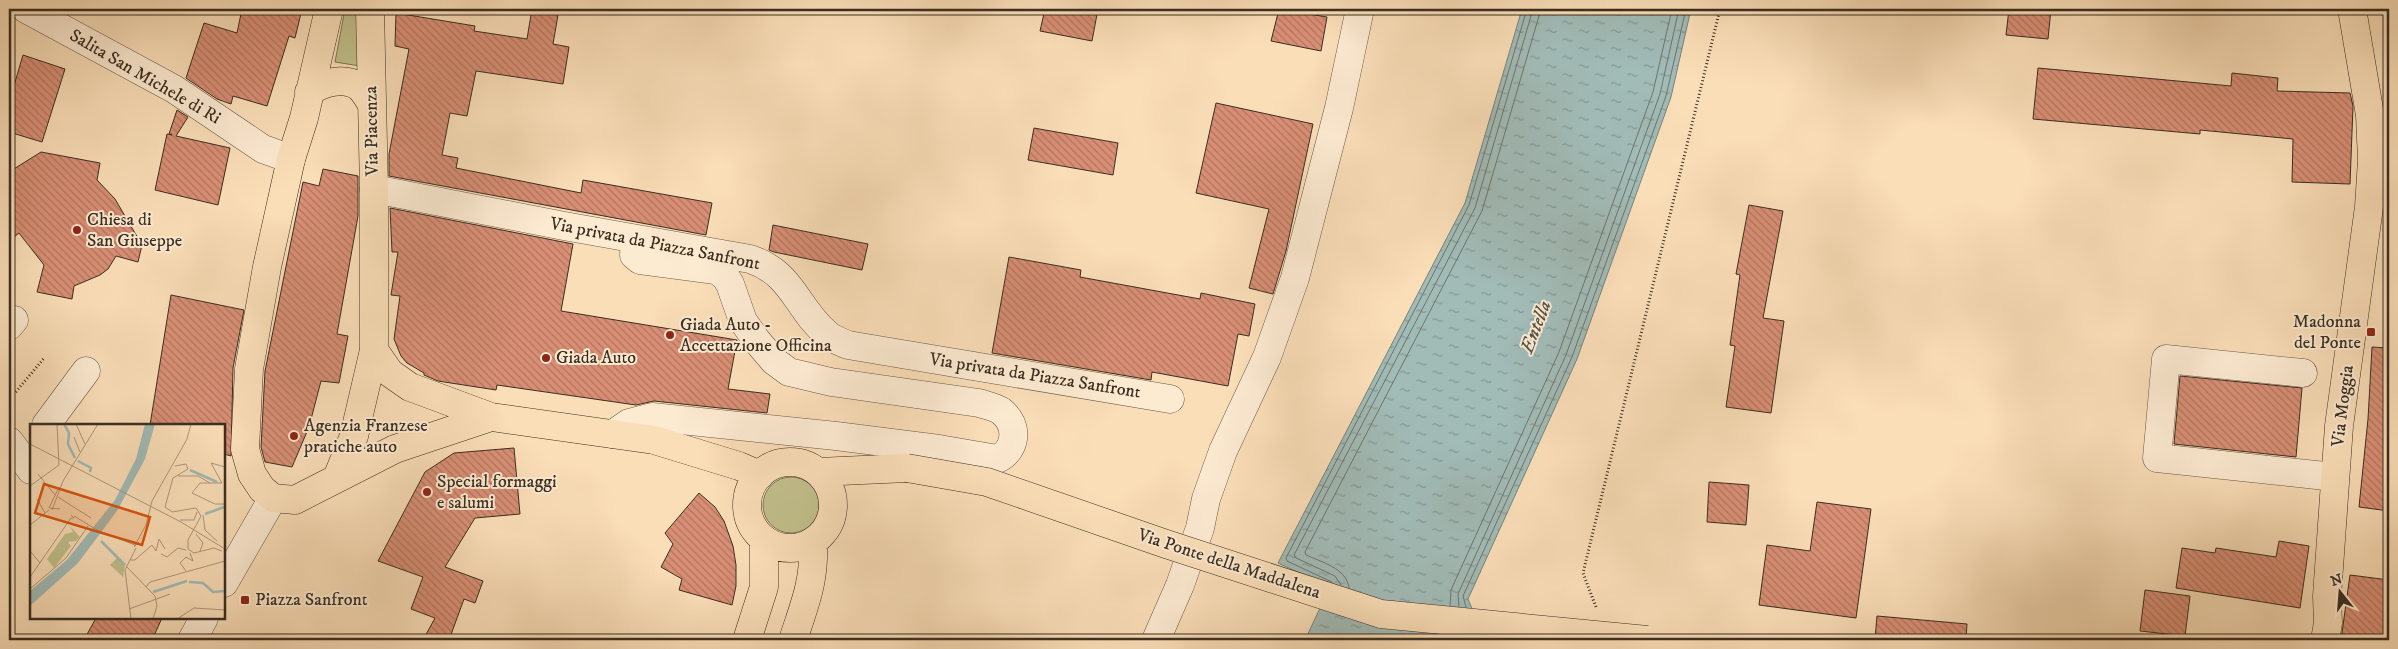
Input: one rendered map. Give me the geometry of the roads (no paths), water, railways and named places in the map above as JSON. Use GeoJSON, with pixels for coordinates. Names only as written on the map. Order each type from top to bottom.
{"type":"FeatureCollection","features":[{"type":"Feature","properties":{"kind":"main road"},"geometry":{"type":"LineString","coordinates":[[329,9],[304,118],[291,159],[267,267],[249,369],[245,449],[252,474],[262,489],[273,498],[295,500],[394,449],[491,417]]}},
{"type":"Feature","properties":{"kind":"main road","name":"Via Piacenza"},"geometry":{"type":"LineString","coordinates":[[336,478],[354,436],[374,350],[372,254],[374,189],[370,9]]}},
{"type":"Feature","properties":{"kind":"main road","name":"Via Moggia"},"geometry":{"type":"LineString","coordinates":[[2325,640],[2328,624],[2327,596],[2334,477],[2339,426],[2369,208],[2372,160],[2370,115],[2352,9]]}},
{"type":"Feature","properties":{"kind":"main road"},"geometry":{"type":"LineString","coordinates":[[309,92],[320,85],[342,81],[358,87],[371,103]]}},
{"type":"Feature","properties":{"kind":"main road"},"geometry":{"type":"LineString","coordinates":[[374,350],[390,373],[410,387],[465,405],[491,417],[654,440],[739,466],[760,475]]}},
{"type":"Feature","properties":{"kind":"main road"},"geometry":{"type":"LineString","coordinates":[[794,462],[818,472],[832,494],[833,508],[827,527],[813,541],[801,547],[775,546],[764,539],[754,529],[748,508],[752,487],[760,475],[782,463],[794,462]]}},
{"type":"Feature","properties":{"kind":"main road","name":"Via Ponte della Maddalena"},"geometry":{"type":"LineString","coordinates":[[818,472],[907,468],[987,482],[1166,544],[1381,614],[1647,640]]}},
{"type":"Feature","properties":{"kind":"main road"},"geometry":{"type":"LineString","coordinates":[[747,640],[764,587],[764,539]]}},
{"type":"Feature","properties":{"kind":"main road"},"geometry":{"type":"LineString","coordinates":[[793,640],[811,585],[814,567],[813,541]]}},
{"type":"Feature","properties":{"kind":"main road","name":"Via Moggia"},"geometry":{"type":"LineString","coordinates":[[2304,640],[2318,617],[2327,596]]}},
{"type":"Feature","properties":{"kind":"street","name":"Salita San Michele di Ri"},"geometry":{"type":"LineString","coordinates":[[26,9],[174,89],[263,149],[291,159]]}},
{"type":"Feature","properties":{"kind":"street"},"geometry":{"type":"LineString","coordinates":[[1156,640],[1180,585],[1200,528],[1206,499],[1223,451],[1267,356],[1295,278],[1339,108],[1360,9]]}},
{"type":"Feature","properties":{"kind":"street","name":"Via privata da Piazza Sanfront"},"geometry":{"type":"LineString","coordinates":[[374,189],[635,239],[750,258],[766,264],[782,276],[827,335],[848,345],[1170,398]]}},
{"type":"Feature","properties":{"kind":"street"},"geometry":{"type":"LineString","coordinates":[[613,434],[629,423],[652,417],[864,439],[997,459],[1006,455],[1014,442],[1013,426],[1001,411],[979,403],[830,382],[789,372],[774,361],[748,328],[725,276],[716,270],[640,260],[634,255],[635,239]]}},
{"type":"Feature","properties":{"kind":"street"},"geometry":{"type":"LineString","coordinates":[[2303,373],[2166,360],[2158,458],[2334,477]]}},
{"type":"Feature","properties":{"kind":"street"},"geometry":{"type":"LineString","coordinates":[[47,424],[86,371]]}},
{"type":"Feature","properties":{"kind":"street"},"geometry":{"type":"LineString","coordinates":[[225,581],[273,498]]}},
{"type":"Feature","properties":{"kind":"street"},"geometry":{"type":"LineString","coordinates":[[192,640],[203,619]]}},
{"type":"Feature","properties":{"kind":"water","name":"Entella"},"geometry":{"type":"Polygon","coordinates":[[[1522,9],[1691,9],[1671,97],[1577,359],[1468,599],[1485,640],[1305,640],[1330,587],[1278,563],[1465,203],[1522,9]]]}},
{"type":"Feature","properties":{"kind":"place","name":"Chiesa di San Giuseppe"},"geometry":{"type":"Point","coordinates":[77,230]}},
{"type":"Feature","properties":{"kind":"place","name":"Madonna del Ponte"},"geometry":{"type":"Point","coordinates":[2371,332]}},
{"type":"Feature","properties":{"kind":"place","name":"Giada Auto - Accettazione Officina"},"geometry":{"type":"Point","coordinates":[670,335]}},
{"type":"Feature","properties":{"kind":"place","name":"Giada Auto"},"geometry":{"type":"Point","coordinates":[546,358]}},
{"type":"Feature","properties":{"kind":"place","name":"Agenzia Franzese pratiche auto"},"geometry":{"type":"Point","coordinates":[294,436]}},
{"type":"Feature","properties":{"kind":"place","name":"Special formaggi e salumi"},"geometry":{"type":"Point","coordinates":[427,492]}},
{"type":"Feature","properties":{"kind":"place","name":"Piazza Sanfront"},"geometry":{"type":"Point","coordinates":[245,600]}}]}
